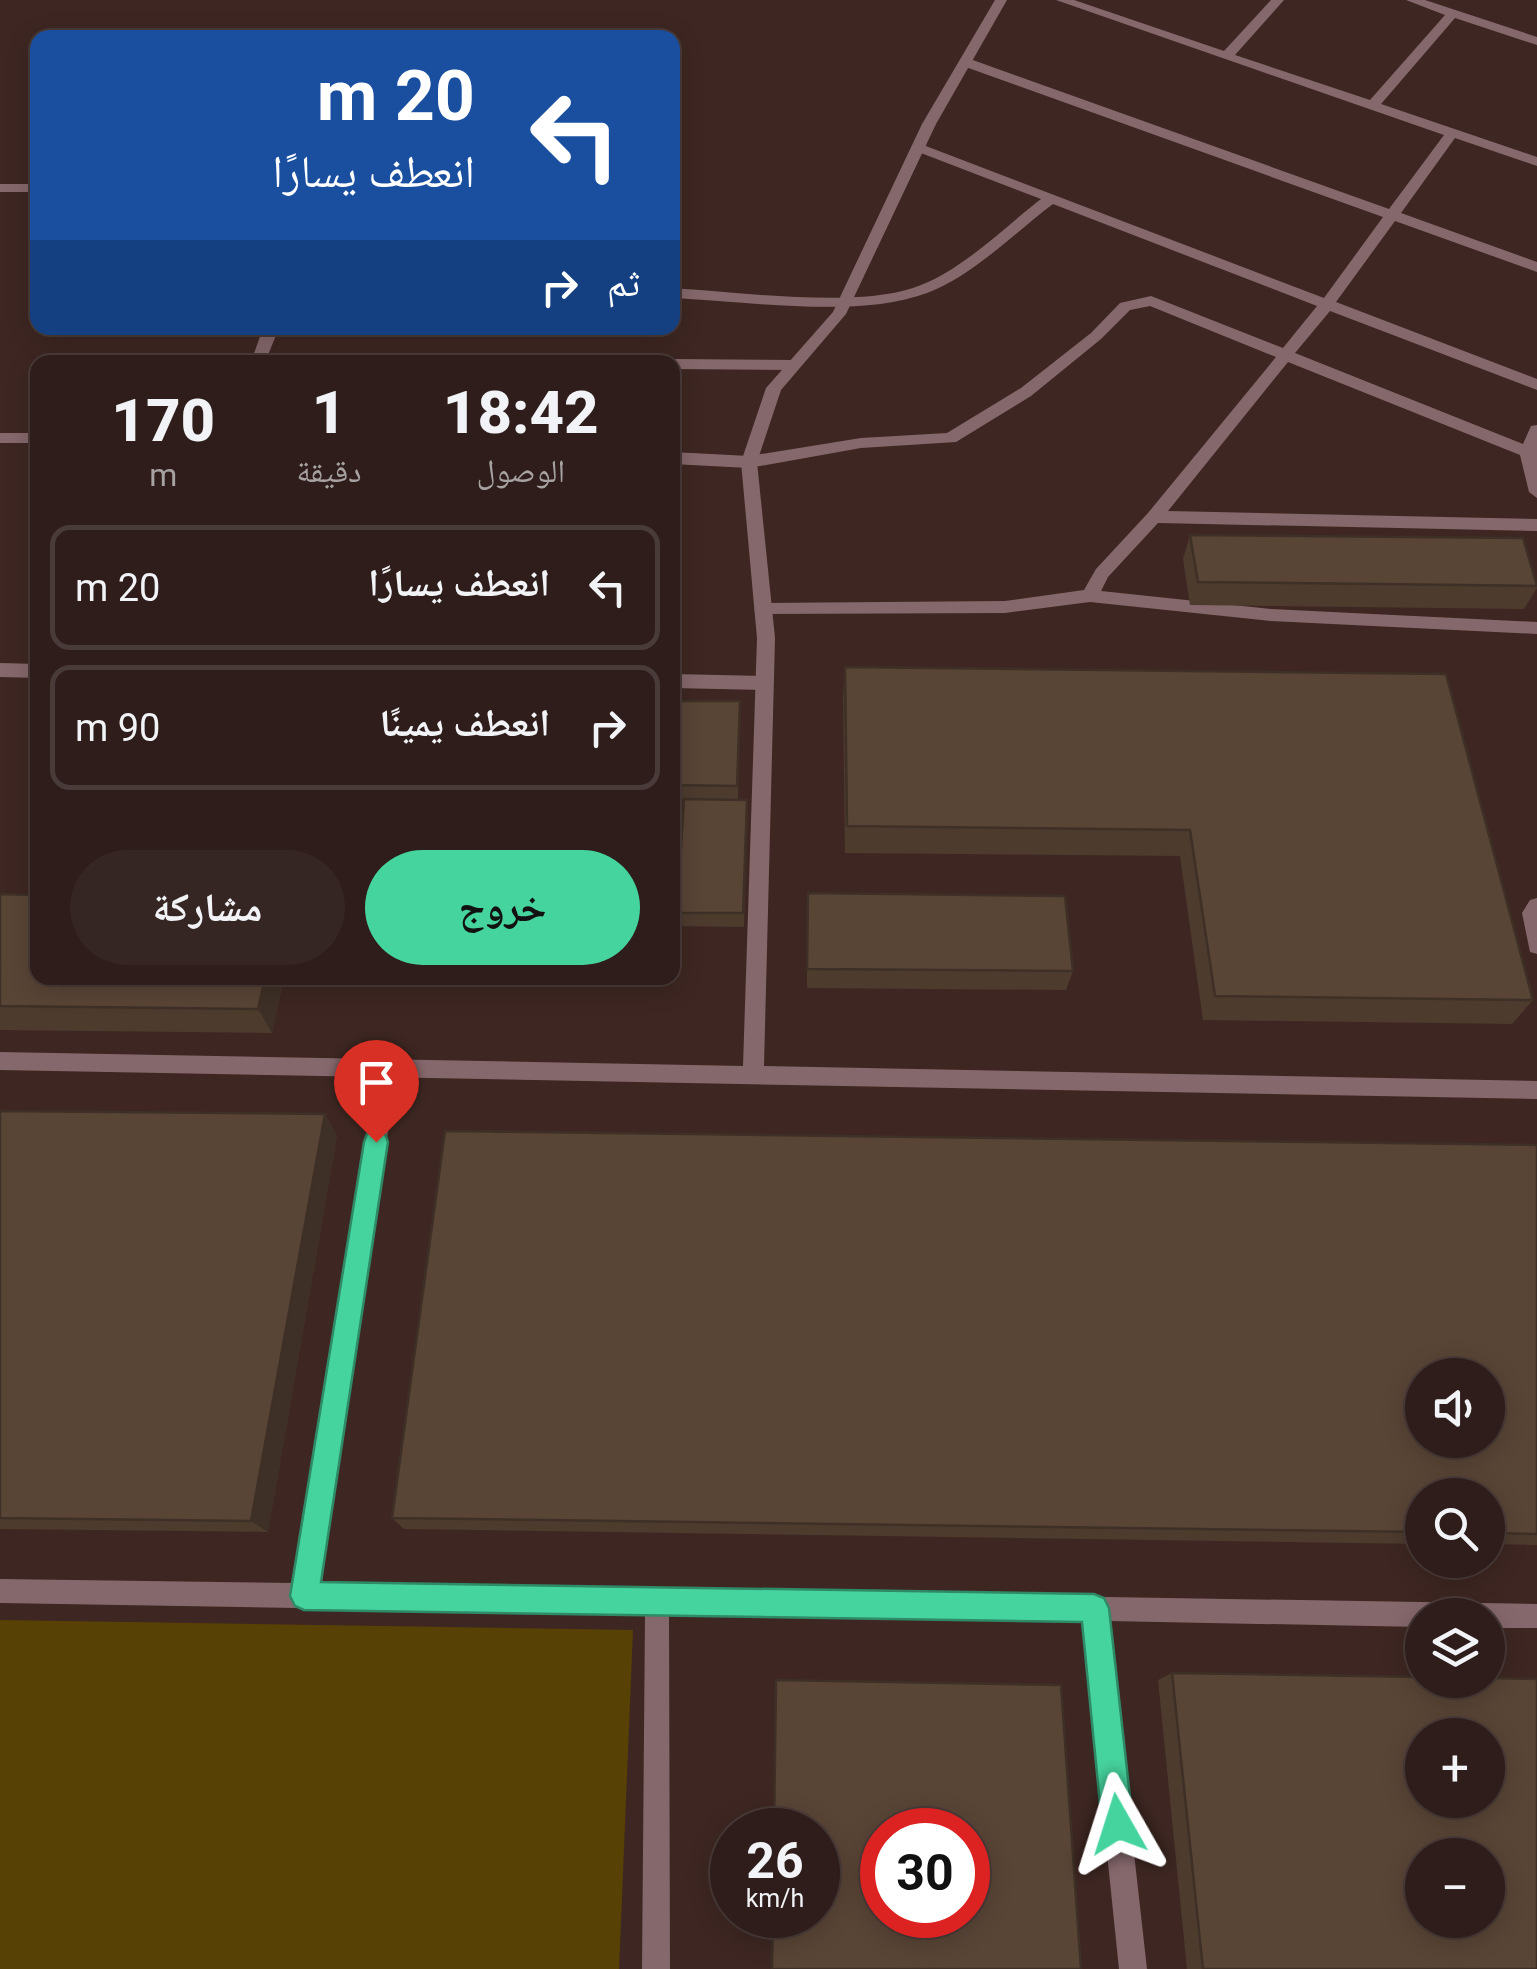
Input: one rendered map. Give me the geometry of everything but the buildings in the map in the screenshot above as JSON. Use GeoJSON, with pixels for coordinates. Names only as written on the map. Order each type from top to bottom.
{"type":"FeatureCollection","features":[{"type":"Feature","properties":{"kind":"street"},"geometry":{"type":"LineString","coordinates":[[753,1074],[764,682],[763,609],[749,462],[774,388],[839,314],[918,146],[1001,0]]}},
{"type":"Feature","properties":{"kind":"street"},"geometry":{"type":"LineString","coordinates":[[1062,0],[1537,162]]}},
{"type":"Feature","properties":{"kind":"street"},"geometry":{"type":"LineString","coordinates":[[1227,56],[1278,0]]}},
{"type":"Feature","properties":{"kind":"street"},"geometry":{"type":"LineString","coordinates":[[1412,0],[1537,40]]}},
{"type":"Feature","properties":{"kind":"street"},"geometry":{"type":"LineString","coordinates":[[1372,106],[1453,13]]}},
{"type":"Feature","properties":{"kind":"street"},"geometry":{"type":"LineString","coordinates":[[965,62],[1537,266]]}},
{"type":"Feature","properties":{"kind":"street"},"geometry":{"type":"LineString","coordinates":[[1090,596],[1102,573],[1154,516],[1327,304],[1452,133]]}},
{"type":"Feature","properties":{"kind":"street"},"geometry":{"type":"LineString","coordinates":[[918,146],[1537,385]]}},
{"type":"Feature","properties":{"kind":"street"},"geometry":{"type":"LineString","coordinates":[[0,188],[30,188]]}},
{"type":"Feature","properties":{"kind":"street"},"geometry":{"type":"LineString","coordinates":[[680,293],[846,298],[916,293],[1051,198]]}},
{"type":"Feature","properties":{"kind":"street"},"geometry":{"type":"LineString","coordinates":[[680,458],[749,462],[861,443],[950,438],[1026,392],[1096,336],[1117,313],[1138,302],[1163,305],[1528,452]]}},
{"type":"Feature","properties":{"kind":"street"},"geometry":{"type":"LineString","coordinates":[[680,364],[793,365]]}},
{"type":"Feature","properties":{"kind":"street"},"geometry":{"type":"LineString","coordinates":[[1537,430],[1528,452],[1537,492]]}},
{"type":"Feature","properties":{"kind":"street"},"geometry":{"type":"LineString","coordinates":[[0,438],[30,438]]}},
{"type":"Feature","properties":{"kind":"street"},"geometry":{"type":"LineString","coordinates":[[1154,516],[1537,525]]}},
{"type":"Feature","properties":{"kind":"street"},"geometry":{"type":"LineString","coordinates":[[763,609],[1006,607],[1090,596],[1271,614],[1537,628]]}},
{"type":"Feature","properties":{"kind":"street"},"geometry":{"type":"LineString","coordinates":[[0,670],[30,671]]}},
{"type":"Feature","properties":{"kind":"street"},"geometry":{"type":"LineString","coordinates":[[680,681],[764,682]]}},
{"type":"Feature","properties":{"kind":"street"},"geometry":{"type":"LineString","coordinates":[[1537,906],[1532,914],[1537,946]]}},
{"type":"Feature","properties":{"kind":"street"},"geometry":{"type":"LineString","coordinates":[[0,1061],[1537,1090]]}},
{"type":"Feature","properties":{"kind":"street"},"geometry":{"type":"LineString","coordinates":[[304,1596],[388,1066]]}},
{"type":"Feature","properties":{"kind":"street"},"geometry":{"type":"LineString","coordinates":[[0,1591],[1537,1616]]}},
{"type":"Feature","properties":{"kind":"street"},"geometry":{"type":"LineString","coordinates":[[656,1969],[657,1602]]}},
{"type":"Feature","properties":{"kind":"street"},"geometry":{"type":"LineString","coordinates":[[1094,1608],[1133,1969]]}},
{"type":"Feature","properties":{"kind":"shaded area"},"geometry":{"type":"Polygon","coordinates":[[[0,1620],[633,1630],[619,1969],[0,1969],[0,1620]]]}},
{"type":"Feature","properties":{"kind":"route"},"geometry":{"type":"LineString","coordinates":[[376,1142],[304,1596],[1094,1608],[1118,1824]]}}]}
